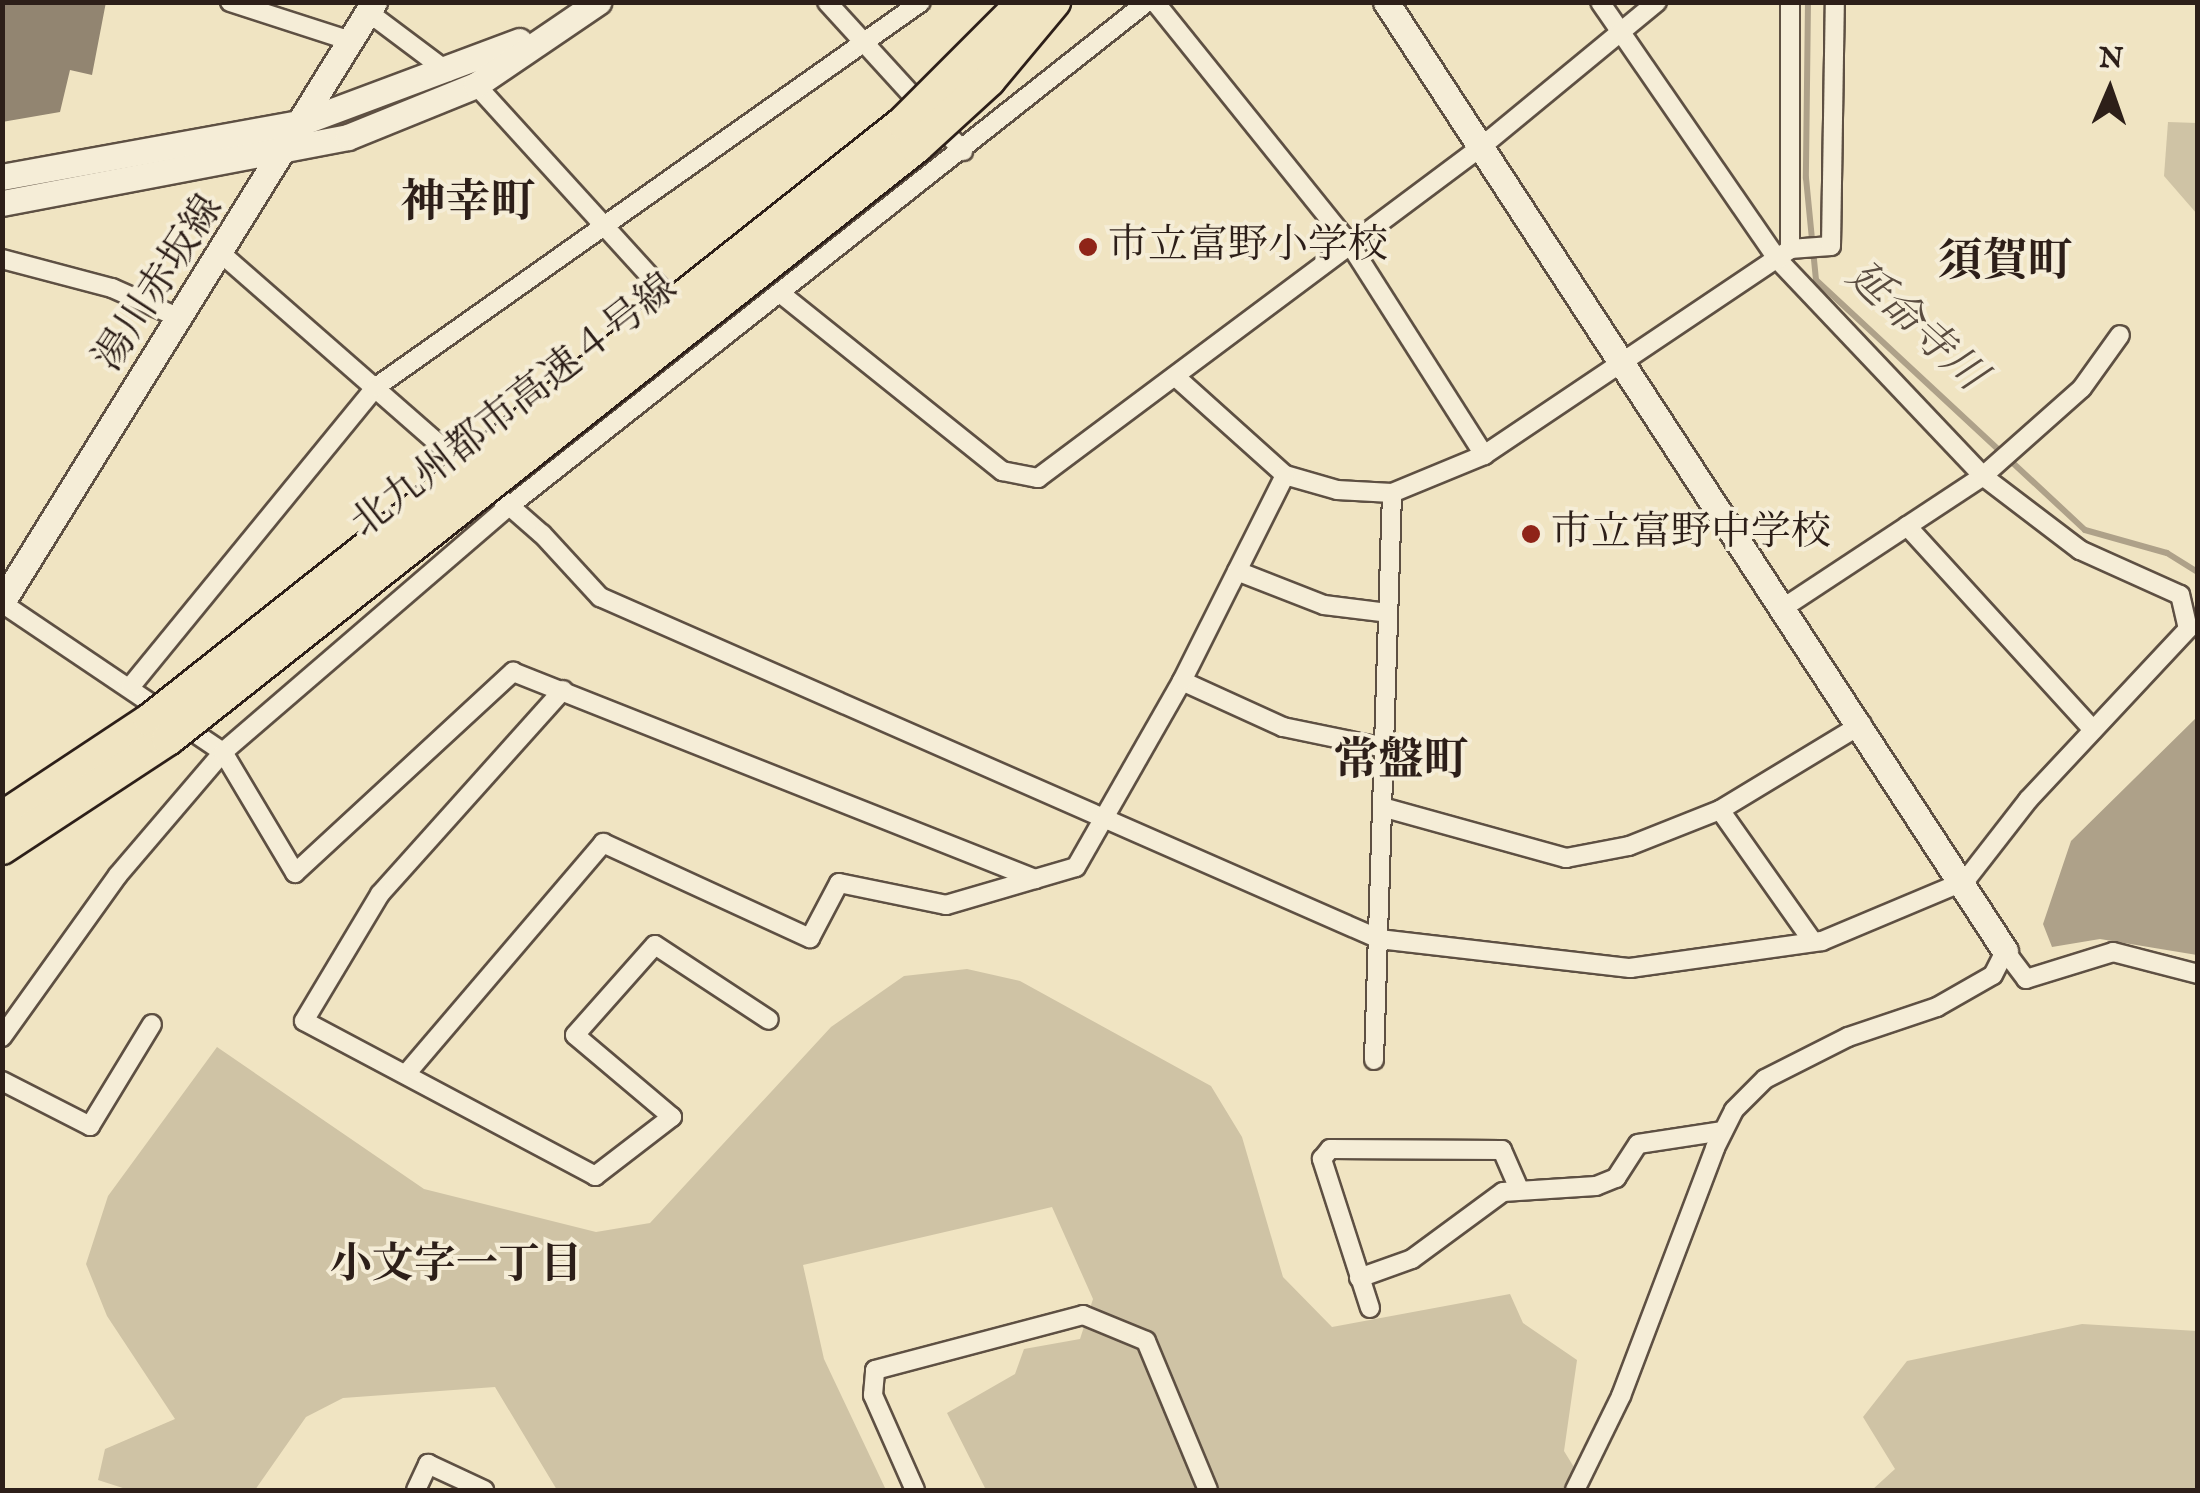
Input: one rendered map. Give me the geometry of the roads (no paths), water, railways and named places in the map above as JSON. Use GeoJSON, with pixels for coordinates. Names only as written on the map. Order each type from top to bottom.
{"type":"FeatureCollection","features":[{"type":"Feature","properties":{"kind":"highway","name":"北九州都市高速４号線"},"geometry":{"type":"LineString","coordinates":[[2,818],[150,720],[903,123],[1024,2]]}},
{"type":"Feature","properties":{"kind":"highway","name":"北九州都市高速４号線"},"geometry":{"type":"LineString","coordinates":[[2,848],[168,739],[916,147],[989,80],[1054,2]]}},
{"type":"Feature","properties":{"kind":"street"},"geometry":{"type":"LineString","coordinates":[[230,2],[348,40]]}},
{"type":"Feature","properties":{"kind":"street"},"geometry":{"type":"LineString","coordinates":[[2,203],[284,154],[476,85],[598,2]]}},
{"type":"Feature","properties":{"kind":"street"},"geometry":{"type":"LineString","coordinates":[[827,2],[963,151]]}},
{"type":"Feature","properties":{"kind":"street"},"geometry":{"type":"LineString","coordinates":[[131,686],[376,387],[866,45],[921,2]]}},
{"type":"Feature","properties":{"kind":"street"},"geometry":{"type":"LineString","coordinates":[[2,1037],[118,875],[223,752],[508,507],[1151,2],[1351,246],[1484,455]]}},
{"type":"Feature","properties":{"kind":"street"},"geometry":{"type":"LineString","coordinates":[[1386,2],[1786,606],[2026,979],[2112,952],[2198,974]]}},
{"type":"Feature","properties":{"kind":"street"},"geometry":{"type":"LineString","coordinates":[[224,256],[376,387],[600,597],[1378,939],[1630,968],[1814,942],[1965,881],[2093,730],[2188,629],[2180,595],[2080,550],[1982,476],[1784,255],[1600,2]]}},
{"type":"Feature","properties":{"kind":"street"},"geometry":{"type":"LineString","coordinates":[[780,293],[1002,471],[1038,478],[1178,378],[1481,147],[1625,36],[1657,2]]}},
{"type":"Feature","properties":{"kind":"street"},"geometry":{"type":"LineString","coordinates":[[1784,255],[1790,2]]}},
{"type":"Feature","properties":{"kind":"street"},"geometry":{"type":"LineString","coordinates":[[1178,378],[1285,475],[1392,493],[1484,455],[1625,365],[1784,255],[1831,246],[1835,2]]}},
{"type":"Feature","properties":{"kind":"street"},"geometry":{"type":"LineString","coordinates":[[371,7],[448,72]]}},
{"type":"Feature","properties":{"kind":"street","name":"湯川赤坂線"},"geometry":{"type":"LineString","coordinates":[[2,602],[224,256],[348,40],[371,7]]}},
{"type":"Feature","properties":{"kind":"street"},"geometry":{"type":"LineString","coordinates":[[2,177],[300,123],[448,72],[574,17]]}},
{"type":"Feature","properties":{"kind":"street"},"geometry":{"type":"LineString","coordinates":[[476,85],[714,346]]}},
{"type":"Feature","properties":{"kind":"street"},"geometry":{"type":"LineString","coordinates":[[2,258],[112,288],[182,319]]}},
{"type":"Feature","properties":{"kind":"street"},"geometry":{"type":"LineString","coordinates":[[1786,606],[1982,476],[2082,388],[2120,336]]}},
{"type":"Feature","properties":{"kind":"street"},"geometry":{"type":"LineString","coordinates":[[406,1074],[603,843],[810,938],[839,882],[946,904],[1076,867],[1108,818],[1182,681],[1285,475]]}},
{"type":"Feature","properties":{"kind":"street"},"geometry":{"type":"LineString","coordinates":[[1374,1060],[1392,493]]}},
{"type":"Feature","properties":{"kind":"street"},"geometry":{"type":"LineString","coordinates":[[1907,526],[2093,730]]}},
{"type":"Feature","properties":{"kind":"street"},"geometry":{"type":"LineString","coordinates":[[1237,571],[1324,605],[1388,613]]}},
{"type":"Feature","properties":{"kind":"street"},"geometry":{"type":"LineString","coordinates":[[2,602],[223,752],[295,873],[513,672],[1036,879]]}},
{"type":"Feature","properties":{"kind":"street"},"geometry":{"type":"LineString","coordinates":[[1182,681],[1283,727],[1384,748]]}},
{"type":"Feature","properties":{"kind":"street"},"geometry":{"type":"LineString","coordinates":[[564,690],[380,894],[304,1022],[595,1176],[672,1117],[575,1035],[655,945],[769,1020]]}},
{"type":"Feature","properties":{"kind":"street"},"geometry":{"type":"LineString","coordinates":[[1382,807],[1566,858],[1630,846],[1720,810],[1862,724]]}},
{"type":"Feature","properties":{"kind":"street"},"geometry":{"type":"LineString","coordinates":[[1720,810],[1814,942]]}},
{"type":"Feature","properties":{"kind":"street"},"geometry":{"type":"LineString","coordinates":[[1575,1490],[1621,1396],[1723,1131],[1764,1078],[1848,1036],[1937,1007],[1993,976],[2005,951]]}},
{"type":"Feature","properties":{"kind":"street"},"geometry":{"type":"LineString","coordinates":[[2,1081],[90,1126],[152,1024]]}},
{"type":"Feature","properties":{"kind":"street"},"geometry":{"type":"LineString","coordinates":[[1359,1278],[1412,1259],[1519,1189],[1596,1186],[1616,1178],[1638,1144],[1723,1131]]}},
{"type":"Feature","properties":{"kind":"street"},"geometry":{"type":"LineString","coordinates":[[1370,1308],[1322,1159],[1330,1149],[1502,1150],[1519,1189]]}},
{"type":"Feature","properties":{"kind":"street"},"geometry":{"type":"LineString","coordinates":[[916,1490],[873,1394],[875,1370],[1082,1314],[1146,1341],[1208,1490]]}},
{"type":"Feature","properties":{"kind":"street"},"geometry":{"type":"LineString","coordinates":[[416,1490],[428,1464],[484,1490]]}},
{"type":"Feature","properties":{"kind":"waterway","name":"延命寺川"},"geometry":{"type":"LineString","coordinates":[[1808,2],[1806,178],[1816,280],[2085,530],[2167,553],[2198,572]]}},
{"type":"Feature","properties":{"kind":"place","name":"市立富野小学校"},"geometry":{"type":"Point","coordinates":[1088,247]}},
{"type":"Feature","properties":{"kind":"place","name":"市立富野中学校"},"geometry":{"type":"Point","coordinates":[1531,534]}},
{"type":"Feature","properties":{"kind":"district","name":"神幸町"},"geometry":{"type":"Point","coordinates":[468,204]}},
{"type":"Feature","properties":{"kind":"district","name":"須賀町"},"geometry":{"type":"Point","coordinates":[2005,263]}},
{"type":"Feature","properties":{"kind":"district","name":"常盤町"},"geometry":{"type":"Point","coordinates":[1401,762]}},
{"type":"Feature","properties":{"kind":"district","name":"小文字一丁目"},"geometry":{"type":"Point","coordinates":[456,1266]}}]}
